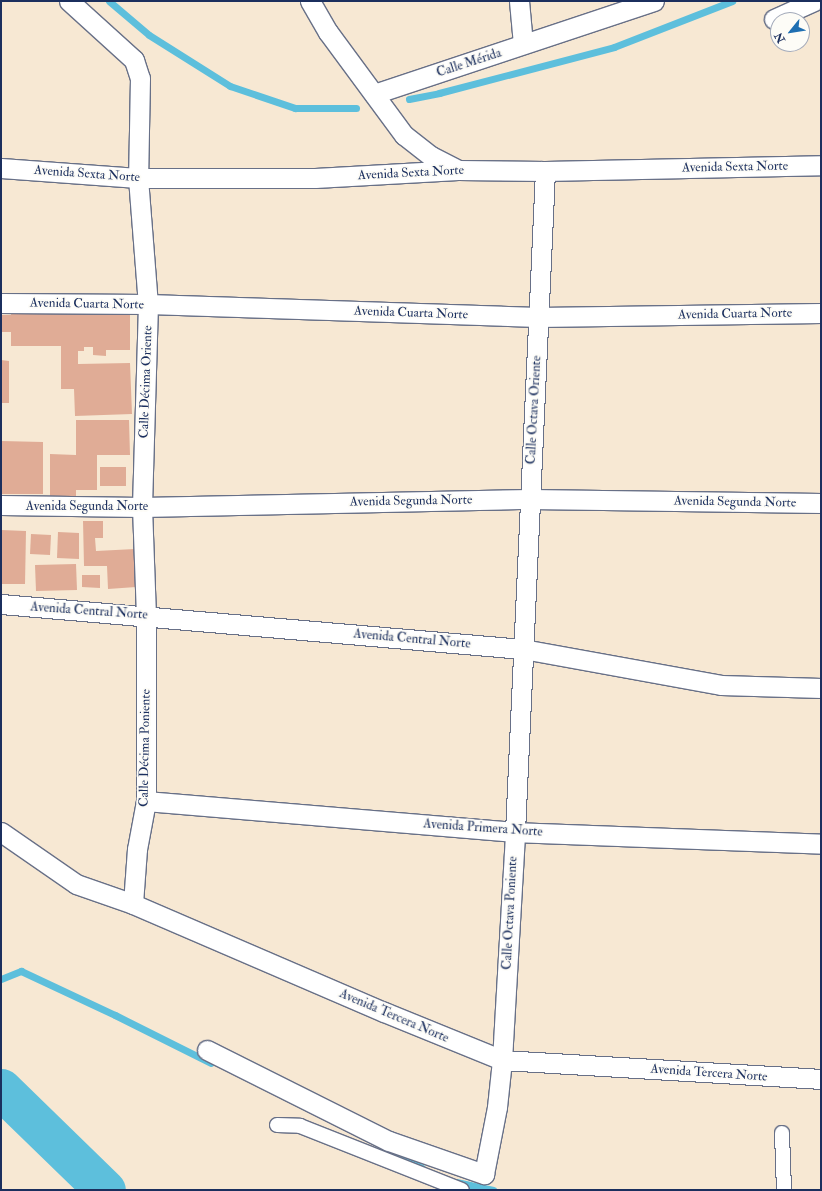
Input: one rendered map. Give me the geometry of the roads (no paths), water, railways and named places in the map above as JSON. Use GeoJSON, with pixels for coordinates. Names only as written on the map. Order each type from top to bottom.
{"type":"FeatureCollection","features":[{"type":"Feature","properties":{"kind":"street","name":"Calle Décima Oriente"},"geometry":{"type":"LineString","coordinates":[[69,1],[134,60],[140,78],[138,178],[148,304],[142,507],[146,615]]}},
{"type":"Feature","properties":{"kind":"street"},"geometry":{"type":"LineString","coordinates":[[298,1],[328,32]]}},
{"type":"Feature","properties":{"kind":"street"},"geometry":{"type":"LineString","coordinates":[[310,1],[328,32],[404,135],[432,156],[458,170]]}},
{"type":"Feature","properties":{"kind":"street"},"geometry":{"type":"LineString","coordinates":[[519,1],[524,44]]}},
{"type":"Feature","properties":{"kind":"street","name":"Calle Mérida"},"geometry":{"type":"LineString","coordinates":[[374,94],[654,1]]}},
{"type":"Feature","properties":{"kind":"street"},"geometry":{"type":"LineString","coordinates":[[790,12],[814,1]]}},
{"type":"Feature","properties":{"kind":"street","name":"Avenida Sexta Norte"},"geometry":{"type":"LineString","coordinates":[[1,168],[138,178],[315,178],[458,170],[545,171],[821,165]]}},
{"type":"Feature","properties":{"kind":"street","name":"Calle Octava Oriente"},"geometry":{"type":"LineString","coordinates":[[523,650],[545,171]]}},
{"type":"Feature","properties":{"kind":"street","name":"Avenida Cuarta Norte"},"geometry":{"type":"LineString","coordinates":[[1,303],[148,304],[538,317],[821,313]]}},
{"type":"Feature","properties":{"kind":"street","name":"Avenida Segunda Norte"},"geometry":{"type":"LineString","coordinates":[[1,505],[142,507],[530,499],[821,503]]}},
{"type":"Feature","properties":{"kind":"street","name":"Avenida Central Norte"},"geometry":{"type":"LineString","coordinates":[[1,604],[146,615],[523,650],[721,685],[821,688]]}},
{"type":"Feature","properties":{"kind":"street","name":"Calle Décima Poniente"},"geometry":{"type":"LineString","coordinates":[[133,904],[137,849],[146,800],[146,615]]}},
{"type":"Feature","properties":{"kind":"street","name":"Calle Octava Poniente"},"geometry":{"type":"LineString","coordinates":[[207,1050],[389,1141],[484,1174],[497,1107],[502,1060],[515,832],[523,650]]}},
{"type":"Feature","properties":{"kind":"street","name":"Avenida Primera Norte"},"geometry":{"type":"LineString","coordinates":[[146,800],[515,832],[821,844]]}},
{"type":"Feature","properties":{"kind":"street","name":"Avenida Tercera Norte"},"geometry":{"type":"LineString","coordinates":[[1,832],[76,884],[133,904],[384,1012],[502,1060],[821,1079]]}},
{"type":"Feature","properties":{"kind":"street"},"geometry":{"type":"LineString","coordinates":[[277,1125],[300,1126],[462,1190]]}},
{"type":"Feature","properties":{"kind":"street"},"geometry":{"type":"LineString","coordinates":[[782,1133],[784,1190]]}},
{"type":"Feature","properties":{"kind":"waterway"},"geometry":{"type":"LineString","coordinates":[[109,1],[149,35],[230,86],[295,108],[356,108]]}},
{"type":"Feature","properties":{"kind":"waterway"},"geometry":{"type":"LineString","coordinates":[[409,99],[439,93],[614,47],[732,1]]}},
{"type":"Feature","properties":{"kind":"waterway"},"geometry":{"type":"LineString","coordinates":[[1,979],[21,971],[115,1015],[211,1063]]}},
{"type":"Feature","properties":{"kind":"waterway"},"geometry":{"type":"LineString","coordinates":[[1,1089],[105,1190]]}},
{"type":"Feature","properties":{"kind":"waterway"},"geometry":{"type":"LineString","coordinates":[[382,1147],[422,1168]]}},
{"type":"Feature","properties":{"kind":"waterway"},"geometry":{"type":"LineString","coordinates":[[456,1182],[493,1190]]}}]}
